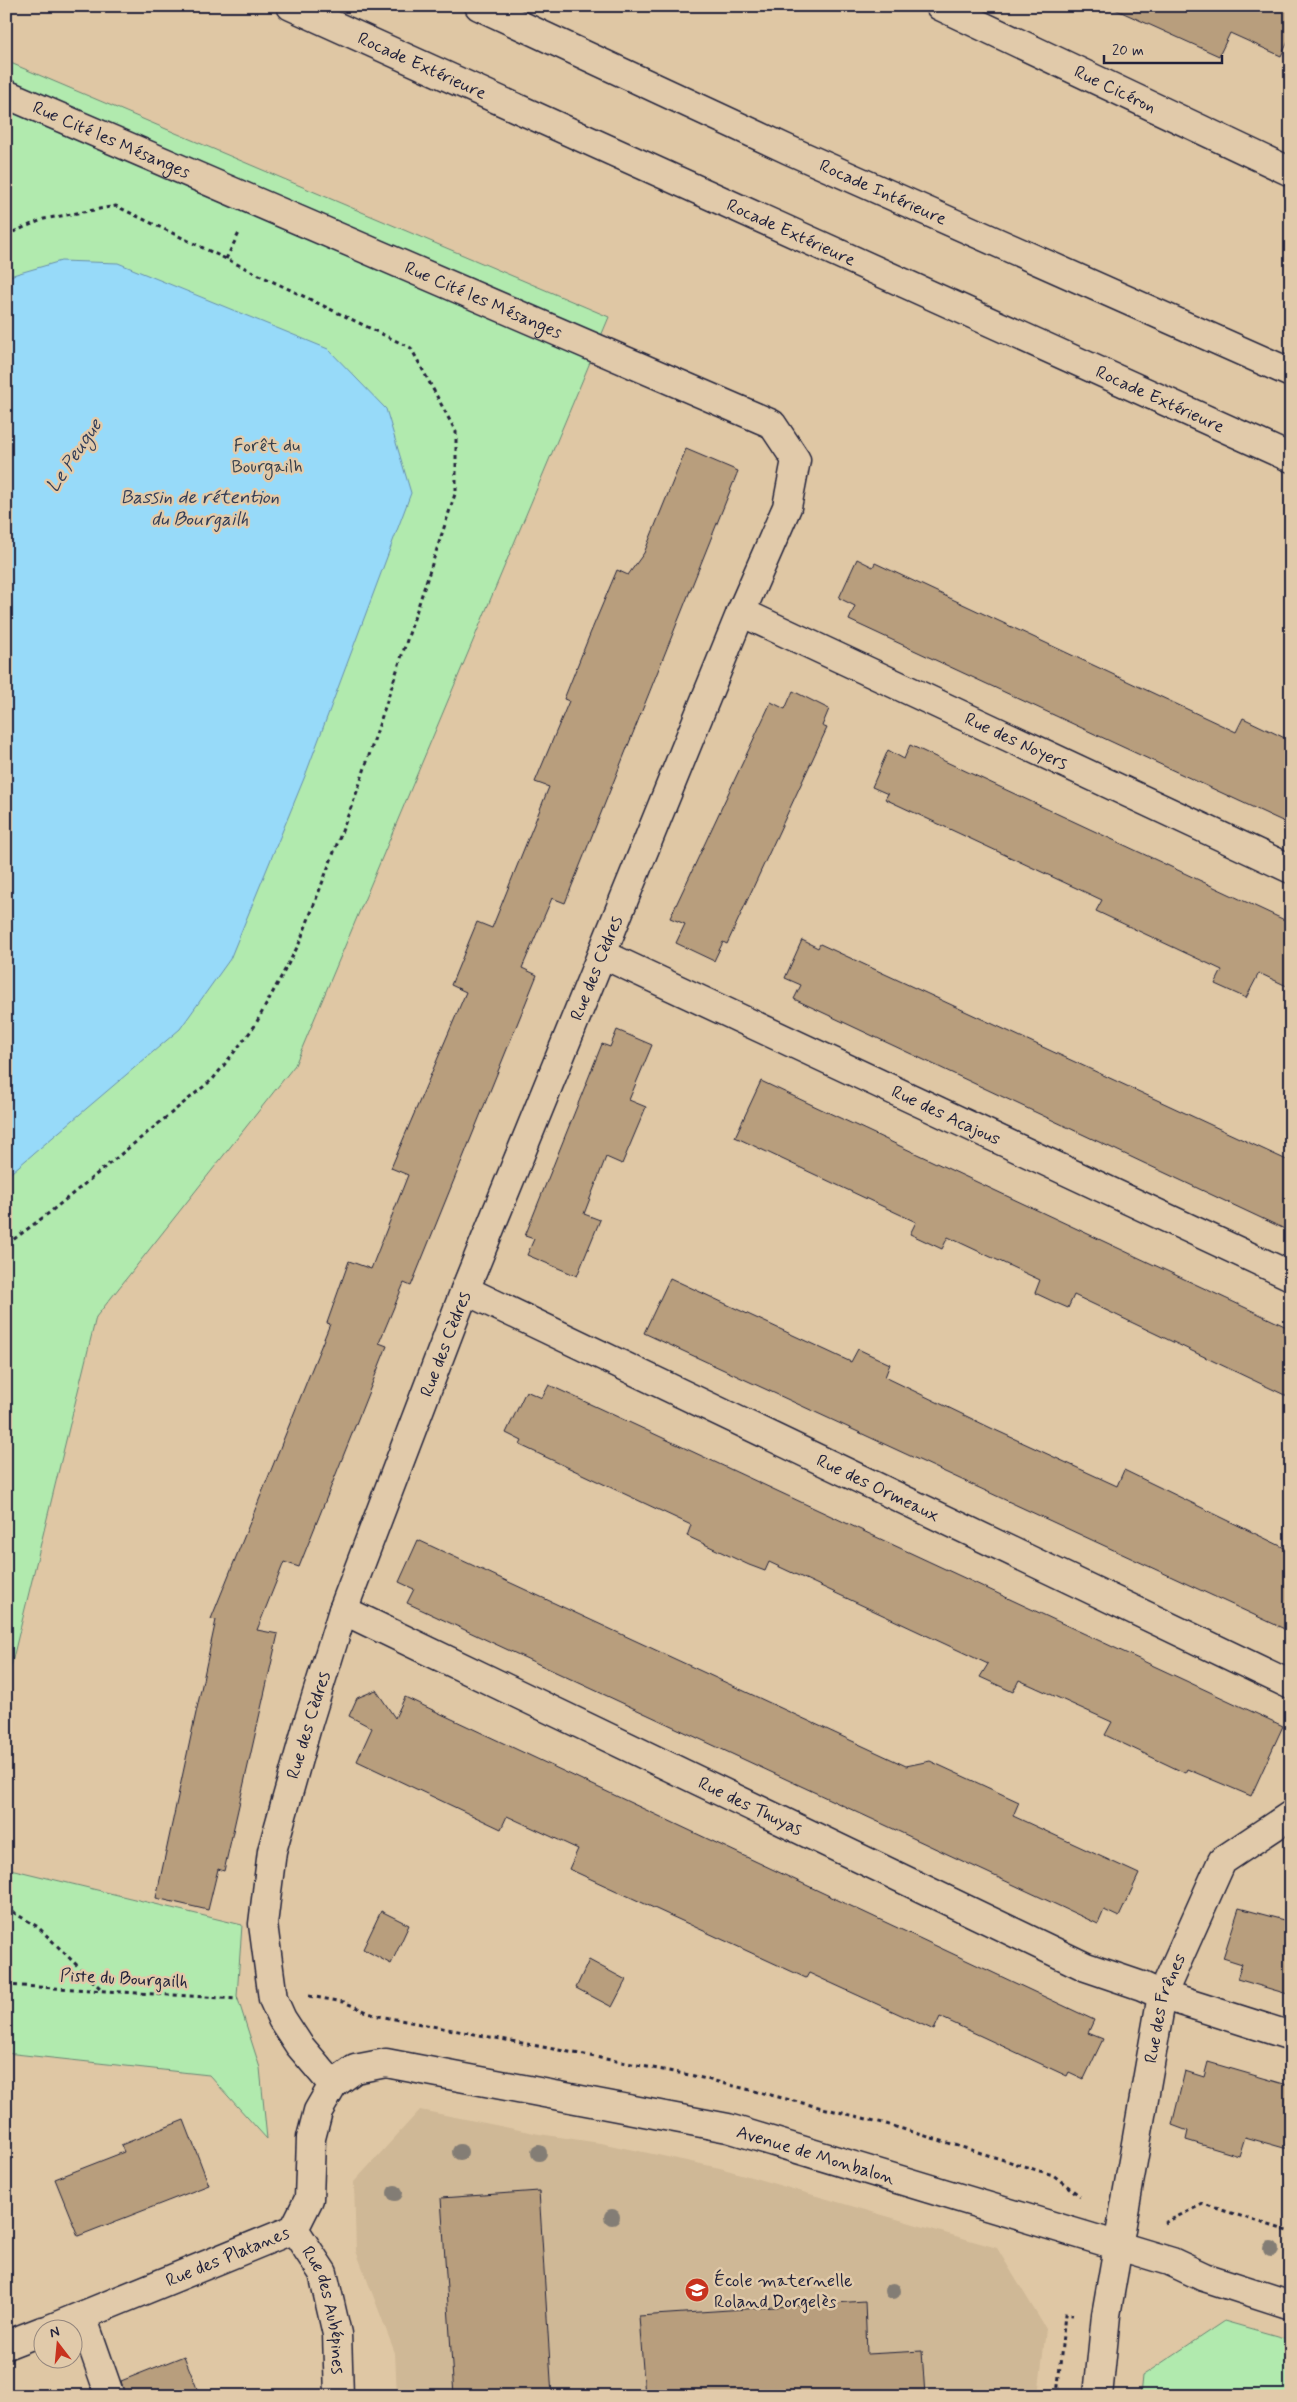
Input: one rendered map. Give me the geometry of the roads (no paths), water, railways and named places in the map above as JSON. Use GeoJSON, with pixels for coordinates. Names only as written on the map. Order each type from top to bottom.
{"type":"FeatureCollection","features":[{"type":"Feature","properties":{"kind":"main road","name":"Rocade Extérieure"},"geometry":{"type":"LineString","coordinates":[[290,6],[1291,458]]}},
{"type":"Feature","properties":{"kind":"main road","name":"Rocade Intérieure"},"geometry":{"type":"LineString","coordinates":[[479,6],[798,154],[1291,373]]}},
{"type":"Feature","properties":{"kind":"main road","name":"Rue Cicéron"},"geometry":{"type":"LineString","coordinates":[[940,6],[1291,172]]}},
{"type":"Feature","properties":{"kind":"main road","name":"Rue Cité les Mésanges"},"geometry":{"type":"LineString","coordinates":[[6,94],[772,424],[796,460],[788,507],[741,612]]}},
{"type":"Feature","properties":{"kind":"main road","name":"Rue des Noyers"},"geometry":{"type":"LineString","coordinates":[[741,612],[1291,869]]}},
{"type":"Feature","properties":{"kind":"main road","name":"Rue des Cèdres"},"geometry":{"type":"LineString","coordinates":[[333,2085],[299,2045],[282,2019],[273,1999],[263,1924],[272,1851],[308,1723],[343,1610],[465,1290],[741,612]]}},
{"type":"Feature","properties":{"kind":"main road","name":"Rue des Acajous"},"geometry":{"type":"LineString","coordinates":[[602,954],[1291,1276]]}},
{"type":"Feature","properties":{"kind":"main road","name":"Rue des Ormeaux"},"geometry":{"type":"LineString","coordinates":[[465,1290],[1291,1685]]}},
{"type":"Feature","properties":{"kind":"main road","name":"Rue des Thuyas"},"geometry":{"type":"LineString","coordinates":[[343,1610],[1086,1967],[1142,1986],[1162,1995],[1291,2036]]}},
{"type":"Feature","properties":{"kind":"main road","name":"Rue des Frênes"},"geometry":{"type":"LineString","coordinates":[[1098,2396],[1106,2315],[1162,1995],[1222,1861],[1291,1815]]}},
{"type":"Feature","properties":{"kind":"main road","name":"Avenue de Monbalon"},"geometry":{"type":"LineString","coordinates":[[333,2085],[355,2070],[386,2063],[728,2128],[1118,2245],[1172,2262],[1204,2277],[1291,2304]]}},
{"type":"Feature","properties":{"kind":"main road","name":"Rue des Platanes"},"geometry":{"type":"LineString","coordinates":[[72,2320],[294,2228],[309,2199],[310,2138],[318,2111],[333,2085]]}},
{"type":"Feature","properties":{"kind":"main road","name":"Rue des Aubépines"},"geometry":{"type":"LineString","coordinates":[[294,2228],[323,2272],[337,2334],[340,2396]]}},
{"type":"Feature","properties":{"kind":"main road"},"geometry":{"type":"LineString","coordinates":[[82,2316],[110,2396]]}},
{"type":"Feature","properties":{"kind":"main road"},"geometry":{"type":"LineString","coordinates":[[6,2345],[32,2335]]}},
{"type":"Feature","properties":{"kind":"water","name":"Bassin de rétention du Bourgailh"},"geometry":{"type":"Polygon","coordinates":[[[61,261],[118,263],[328,349],[386,409],[411,493],[305,776],[230,959],[180,1029],[6,1177],[6,277],[61,261]]]}},
{"type":"Feature","properties":{"kind":"place","name":"École maternelle Roland Dorgelès"},"geometry":{"type":"Point","coordinates":[697,2290]}},
{"type":"Feature","properties":{"kind":"park label","name":"Forêt du Bourgailh"},"geometry":{"type":"Point","coordinates":[267,455]}},
{"type":"Feature","properties":{"kind":"water label","name":"Le Peugue"},"geometry":{"type":"Point","coordinates":[73,455]}}]}
